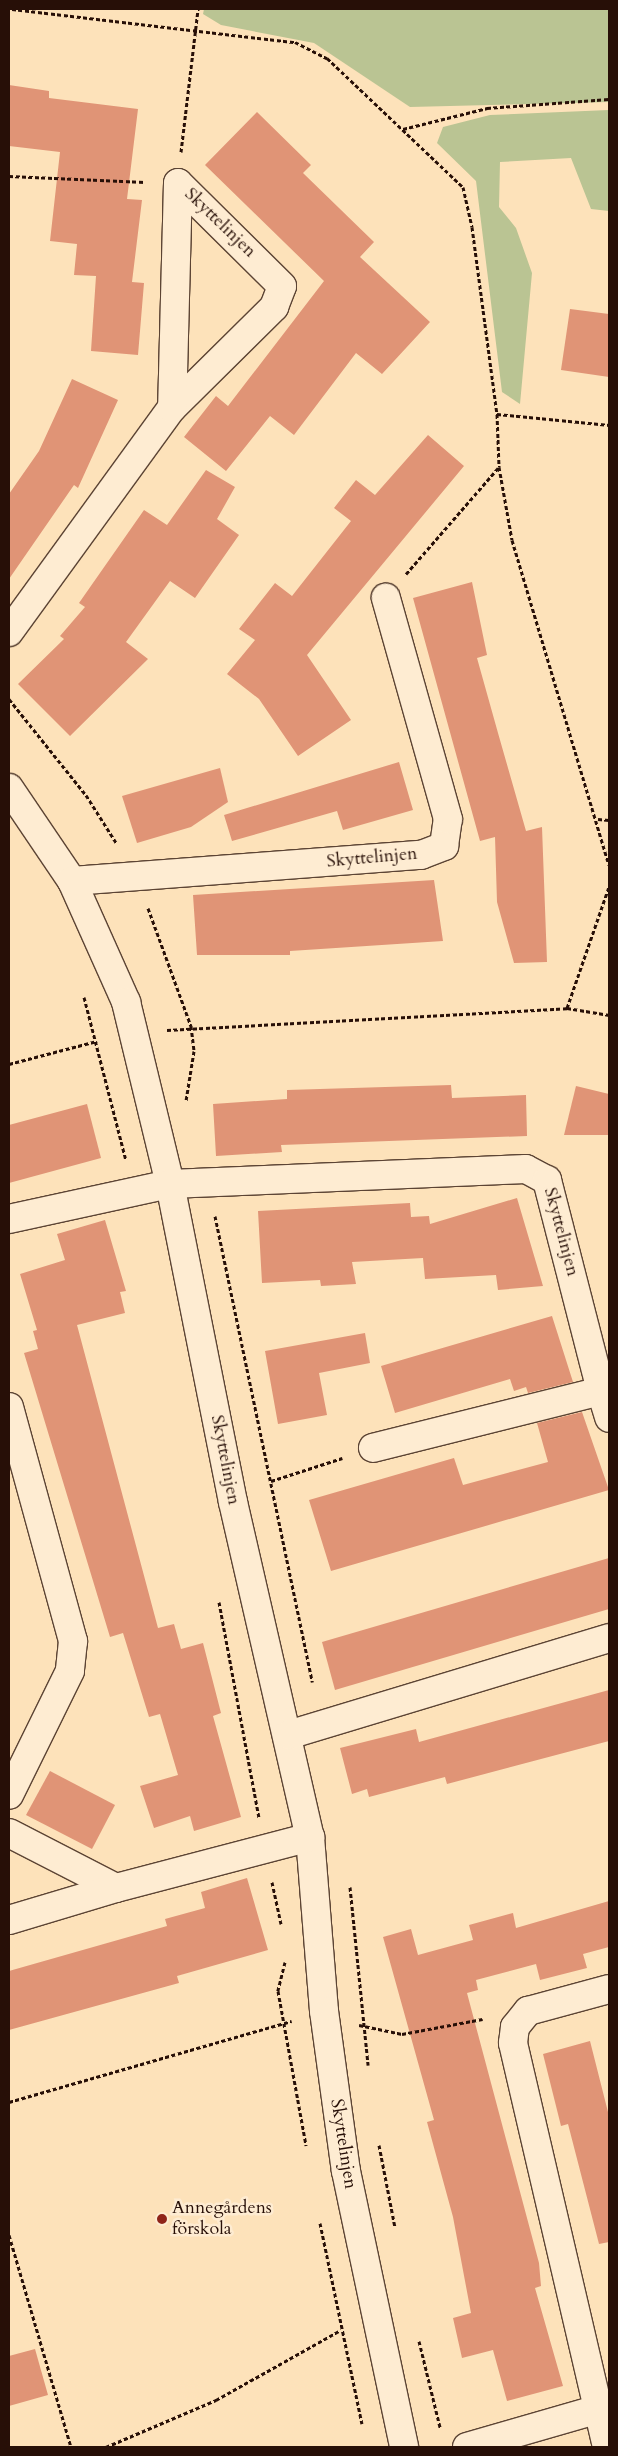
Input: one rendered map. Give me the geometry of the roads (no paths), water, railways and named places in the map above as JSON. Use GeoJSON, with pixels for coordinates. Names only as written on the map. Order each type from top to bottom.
{"type":"FeatureCollection","features":[{"type":"Feature","properties":{"kind":"street","name":"Skyttelinjen"},"geometry":{"type":"LineString","coordinates":[[9,632],[172,408],[274,307],[282,286],[178,183],[172,408]]}},
{"type":"Feature","properties":{"kind":"street","name":"Skyttelinjen"},"geometry":{"type":"LineString","coordinates":[[72,881],[421,855],[444,846],[448,819],[386,598]]}},
{"type":"Feature","properties":{"kind":"street","name":"Skyttelinjen"},"geometry":{"type":"LineString","coordinates":[[9,788],[72,881],[126,1002],[170,1184],[233,1502],[288,1734],[310,1837],[324,2011],[346,2171],[404,2447]]}},
{"type":"Feature","properties":{"kind":"street","name":"Skyttelinjen"},"geometry":{"type":"LineString","coordinates":[[9,1219],[170,1184],[526,1169],[547,1180],[555,1197],[609,1418]]}},
{"type":"Feature","properties":{"kind":"street"},"geometry":{"type":"LineString","coordinates":[[373,1448],[601,1391]]}},
{"type":"Feature","properties":{"kind":"street"},"geometry":{"type":"LineString","coordinates":[[9,1407],[73,1641],[70,1671],[9,1795]]}},
{"type":"Feature","properties":{"kind":"street"},"geometry":{"type":"LineString","coordinates":[[288,1734],[609,1638]]}},
{"type":"Feature","properties":{"kind":"street"},"geometry":{"type":"LineString","coordinates":[[9,1832],[116,1888]]}},
{"type":"Feature","properties":{"kind":"street"},"geometry":{"type":"LineString","coordinates":[[9,1920],[116,1888],[310,1837]]}},
{"type":"Feature","properties":{"kind":"street"},"geometry":{"type":"LineString","coordinates":[[607,2447],[604,2407],[513,2043],[515,2026],[528,2011],[609,1989]]}},
{"type":"Feature","properties":{"kind":"street"},"geometry":{"type":"LineString","coordinates":[[466,2447],[604,2407]]}},
{"type":"Feature","properties":{"kind":"place","name":"Annegårdens förskola"},"geometry":{"type":"Point","coordinates":[162,2219]}}]}
